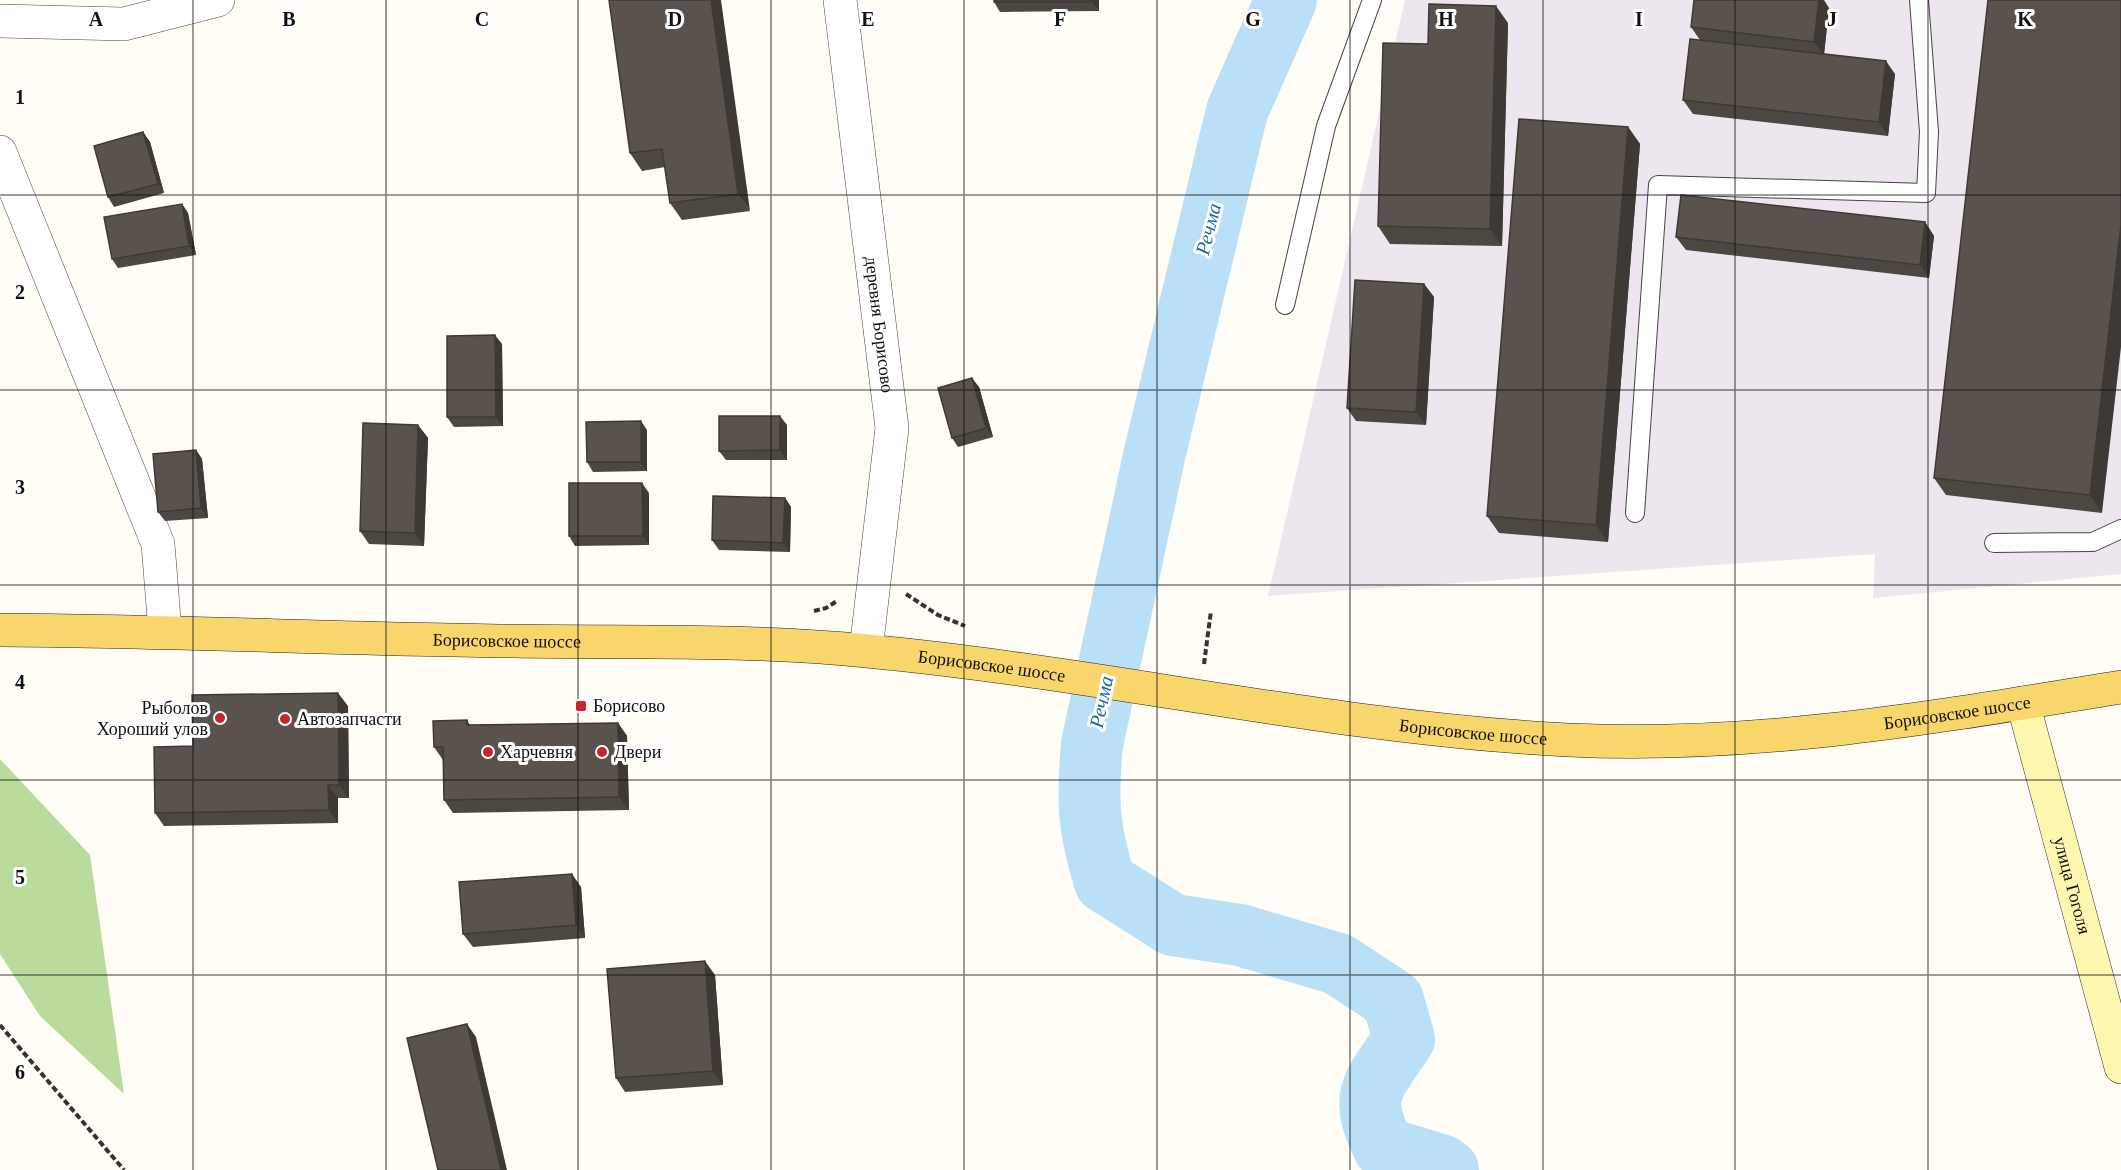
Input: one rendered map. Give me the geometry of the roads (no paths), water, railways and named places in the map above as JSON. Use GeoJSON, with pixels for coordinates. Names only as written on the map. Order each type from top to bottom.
{"type":"FeatureCollection","features":[{"type":"Feature","properties":{"kind":"main road","name":"Борисовское шоссе"},"geometry":{"type":"LineString","coordinates":[[0,630],[165,631],[866,650],[982,665],[1198,682],[1446,730],[1572,740],[1729,740],[1852,729],[2121,687]]}},
{"type":"Feature","properties":{"kind":"street"},"geometry":{"type":"LineString","coordinates":[[0,21],[124,24],[218,0]]}},
{"type":"Feature","properties":{"kind":"street","name":"деревня Борисово"},"geometry":{"type":"LineString","coordinates":[[840,0],[892,428],[866,650]]}},
{"type":"Feature","properties":{"kind":"street"},"geometry":{"type":"LineString","coordinates":[[0,152],[158,544],[165,631]]}},
{"type":"Feature","properties":{"kind":"street","name":"улица Гоголя"},"geometry":{"type":"LineString","coordinates":[[2023,703],[2121,1068]]}},
{"type":"Feature","properties":{"kind":"lane"},"geometry":{"type":"LineString","coordinates":[[1285,304],[1326,126],[1372,0]]}},
{"type":"Feature","properties":{"kind":"lane"},"geometry":{"type":"LineString","coordinates":[[1635,513],[1658,185],[1926,193],[1929,132],[1918,0]]}},
{"type":"Feature","properties":{"kind":"lane"},"geometry":{"type":"LineString","coordinates":[[1994,543],[2093,542],[2121,530]]}},
{"type":"Feature","properties":{"kind":"waterway","name":"Речма"},"geometry":{"type":"LineString","coordinates":[[1286,0],[1237,111],[1155,452],[1092,744],[1089,798],[1092,829],[1105,882],[1173,925],[1240,935],[1338,964],[1393,1000],[1404,1039],[1384,1068],[1372,1091],[1371,1115],[1384,1148],[1443,1166],[1448,1170]]}},
{"type":"Feature","properties":{"kind":"place","name":"Борисово"},"geometry":{"type":"Point","coordinates":[581,706]}},
{"type":"Feature","properties":{"kind":"place","name":"Рыболов Хороший улов"},"geometry":{"type":"Point","coordinates":[220,718]}},
{"type":"Feature","properties":{"kind":"place","name":"Автозапчасти"},"geometry":{"type":"Point","coordinates":[285,719]}},
{"type":"Feature","properties":{"kind":"place","name":"Харчевня"},"geometry":{"type":"Point","coordinates":[488,752]}},
{"type":"Feature","properties":{"kind":"place","name":"Двери"},"geometry":{"type":"Point","coordinates":[602,752]}}]}
